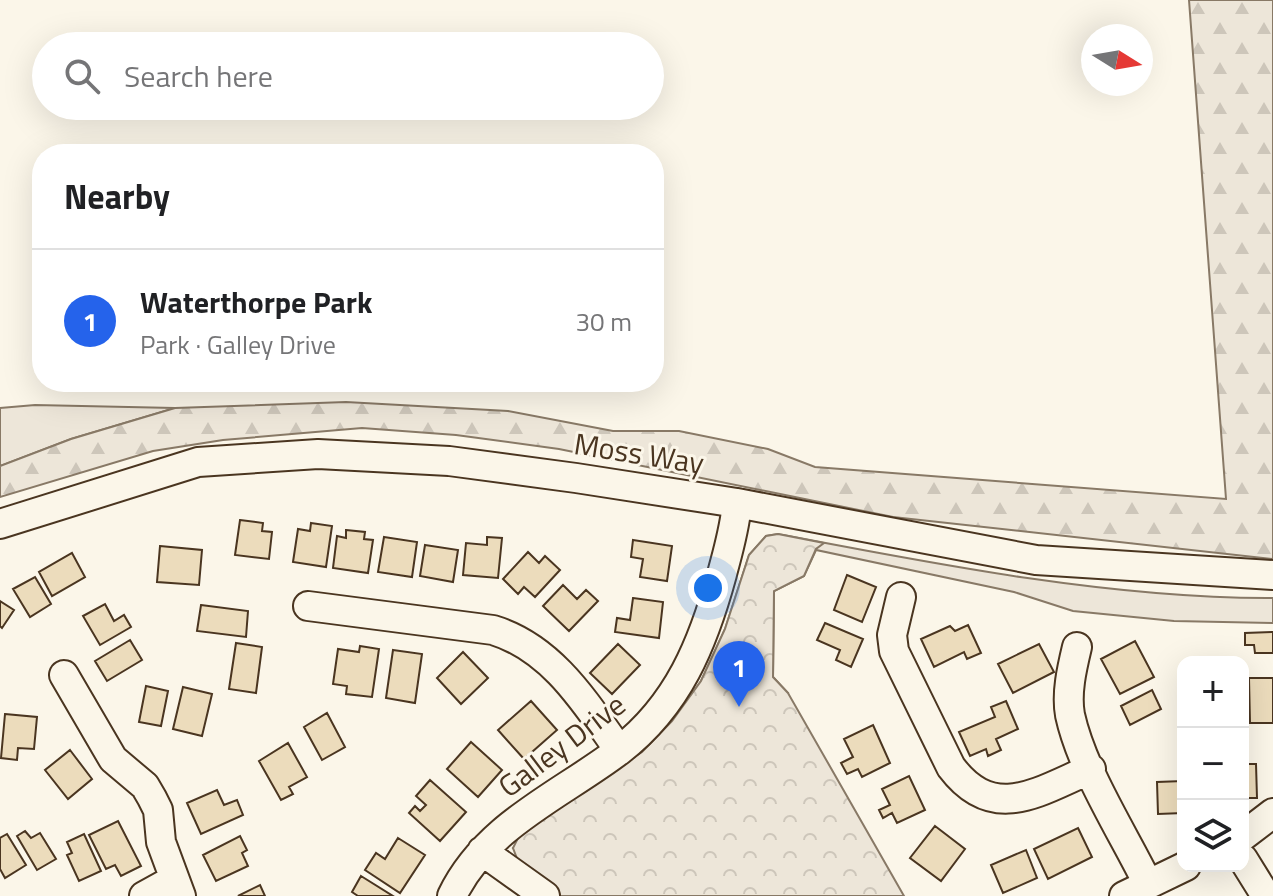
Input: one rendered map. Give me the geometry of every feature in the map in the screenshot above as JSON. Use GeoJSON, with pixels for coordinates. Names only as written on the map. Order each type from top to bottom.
{"type":"FeatureCollection","features":[{"type":"Feature","properties":{"kind":"street","name":"Moss Way"},"geometry":{"type":"LineString","coordinates":[[0,524],[198,462],[318,454],[449,461],[737,503],[1036,560],[1273,575]]}},
{"type":"Feature","properties":{"kind":"street","name":"Galley Drive"},"geometry":{"type":"LineString","coordinates":[[452,896],[482,851],[549,795],[619,750],[658,715],[686,675],[709,620],[737,503]]}},
{"type":"Feature","properties":{"kind":"street"},"geometry":{"type":"LineString","coordinates":[[901,597],[892,635],[894,651],[951,767],[962,782],[992,799],[1009,801],[1091,769]]}},
{"type":"Feature","properties":{"kind":"street"},"geometry":{"type":"LineString","coordinates":[[308,606],[493,630],[512,636],[551,663],[583,699],[619,750]]}},
{"type":"Feature","properties":{"kind":"street"},"geometry":{"type":"LineString","coordinates":[[1077,647],[1070,687],[1070,712],[1136,890],[1177,870]]}},
{"type":"Feature","properties":{"kind":"street"},"geometry":{"type":"LineString","coordinates":[[64,675],[113,759],[145,786],[152,798],[177,888],[144,896]]}},
{"type":"Feature","properties":{"kind":"street"},"geometry":{"type":"LineString","coordinates":[[1249,831],[1273,813]]}},
{"type":"Feature","properties":{"kind":"street"},"geometry":{"type":"LineString","coordinates":[[482,851],[545,896]]}},
{"type":"Feature","properties":{"kind":"street"},"geometry":{"type":"LineString","coordinates":[[1249,869],[1266,896]]}},
{"type":"Feature","properties":{"kind":"green space"},"geometry":{"type":"Polygon","coordinates":[[[1189,0],[1273,0],[1273,559],[893,517],[559,449],[456,435],[362,428],[223,440],[153,451],[0,497],[0,466],[71,439],[175,408],[346,402],[508,411],[613,431],[679,431],[768,449],[815,467],[1226,499],[1189,0]]]}},
{"type":"Feature","properties":{"kind":"green space"},"geometry":{"type":"Polygon","coordinates":[[[35,405],[175,408],[71,439],[0,466],[0,408],[35,405]]]}},
{"type":"Feature","properties":{"kind":"green space"},"geometry":{"type":"Polygon","coordinates":[[[778,534],[1024,578],[1151,593],[1273,598],[1273,623],[1174,621],[1073,611],[1014,592],[816,550],[804,576],[774,591],[773,677],[788,693],[560,896],[513,848],[608,772],[642,752],[672,721],[701,681],[725,629],[749,555],[766,536],[778,534]]]}},
{"type":"Feature","properties":{"kind":"green space"},"geometry":{"type":"Polygon","coordinates":[[[778,534],[824,543],[816,549],[804,576],[774,591],[773,677],[788,693],[904,896],[560,896],[521,869],[513,848],[522,830],[642,752],[672,721],[701,681],[725,629],[749,555],[766,536],[778,534]]]}},
{"type":"Feature","properties":{"kind":"building"},"geometry":{"type":"Polygon","coordinates":[[[240,520],[263,523],[262,531],[272,532],[269,559],[235,555],[240,520]]]}},
{"type":"Feature","properties":{"kind":"building"},"geometry":{"type":"Polygon","coordinates":[[[311,523],[332,526],[326,567],[293,562],[298,529],[310,531],[311,523]]]}},
{"type":"Feature","properties":{"kind":"building"},"geometry":{"type":"Polygon","coordinates":[[[346,530],[365,532],[364,539],[373,540],[368,573],[333,568],[337,536],[346,538],[346,530]]]}},
{"type":"Feature","properties":{"kind":"building"},"geometry":{"type":"Polygon","coordinates":[[[384,537],[417,542],[412,577],[378,572],[384,537]]]}},
{"type":"Feature","properties":{"kind":"building"},"geometry":{"type":"Polygon","coordinates":[[[487,537],[502,538],[498,578],[463,575],[466,543],[487,545],[487,537]]]}},
{"type":"Feature","properties":{"kind":"building"},"geometry":{"type":"Polygon","coordinates":[[[633,540],[672,546],[667,581],[640,577],[643,559],[631,557],[633,540]]]}},
{"type":"Feature","properties":{"kind":"building"},"geometry":{"type":"Polygon","coordinates":[[[425,545],[458,550],[453,582],[420,576],[425,545]]]}},
{"type":"Feature","properties":{"kind":"building"},"geometry":{"type":"Polygon","coordinates":[[[160,546],[202,550],[199,585],[157,582],[160,546]]]}},
{"type":"Feature","properties":{"kind":"building"},"geometry":{"type":"Polygon","coordinates":[[[528,552],[539,563],[545,556],[560,570],[535,597],[524,587],[518,594],[503,579],[528,552]]]}},
{"type":"Feature","properties":{"kind":"building"},"geometry":{"type":"Polygon","coordinates":[[[72,553],[85,577],[52,596],[39,572],[72,553]]]}},
{"type":"Feature","properties":{"kind":"building"},"geometry":{"type":"Polygon","coordinates":[[[847,575],[876,587],[862,622],[834,610],[847,575]]]}},
{"type":"Feature","properties":{"kind":"building"},"geometry":{"type":"Polygon","coordinates":[[[35,577],[51,604],[30,617],[13,589],[35,577]]]}},
{"type":"Feature","properties":{"kind":"building"},"geometry":{"type":"Polygon","coordinates":[[[563,585],[577,599],[586,590],[598,601],[569,631],[543,606],[563,585]]]}},
{"type":"Feature","properties":{"kind":"building"},"geometry":{"type":"Polygon","coordinates":[[[633,598],[663,602],[659,638],[615,632],[617,618],[630,620],[633,598]]]}},
{"type":"Feature","properties":{"kind":"building"},"geometry":{"type":"Polygon","coordinates":[[[0,601],[14,610],[2,628],[0,626],[0,601]]]}},
{"type":"Feature","properties":{"kind":"building"},"geometry":{"type":"Polygon","coordinates":[[[105,604],[114,621],[124,615],[131,627],[100,645],[83,616],[105,604]]]}},
{"type":"Feature","properties":{"kind":"building"},"geometry":{"type":"Polygon","coordinates":[[[201,605],[248,611],[246,637],[197,631],[201,605]]]}},
{"type":"Feature","properties":{"kind":"building"},"geometry":{"type":"Polygon","coordinates":[[[825,623],[863,639],[851,667],[836,660],[840,650],[817,640],[825,623]]]}},
{"type":"Feature","properties":{"kind":"building"},"geometry":{"type":"Polygon","coordinates":[[[968,625],[981,653],[967,659],[964,652],[934,667],[921,639],[950,626],[955,631],[968,625]]]}},
{"type":"Feature","properties":{"kind":"building"},"geometry":{"type":"Polygon","coordinates":[[[1273,632],[1273,653],[1255,653],[1254,645],[1245,645],[1245,633],[1273,632]]]}},
{"type":"Feature","properties":{"kind":"building"},"geometry":{"type":"Polygon","coordinates":[[[130,640],[142,660],[107,681],[95,661],[130,640]]]}},
{"type":"Feature","properties":{"kind":"building"},"geometry":{"type":"Polygon","coordinates":[[[1135,641],[1154,677],[1120,694],[1101,659],[1135,641]]]}},
{"type":"Feature","properties":{"kind":"building"},"geometry":{"type":"Polygon","coordinates":[[[236,643],[262,647],[256,693],[229,689],[236,643]]]}},
{"type":"Feature","properties":{"kind":"building"},"geometry":{"type":"Polygon","coordinates":[[[618,644],[640,665],[612,694],[590,673],[618,644]]]}},
{"type":"Feature","properties":{"kind":"building"},"geometry":{"type":"Polygon","coordinates":[[[1039,644],[1054,672],[1013,693],[998,664],[1039,644]]]}},
{"type":"Feature","properties":{"kind":"building"},"geometry":{"type":"Polygon","coordinates":[[[360,646],[379,649],[372,697],[346,694],[347,686],[333,684],[338,649],[359,652],[360,646]]]}},
{"type":"Feature","properties":{"kind":"building"},"geometry":{"type":"Polygon","coordinates":[[[393,650],[422,654],[415,703],[386,698],[393,650]]]}},
{"type":"Feature","properties":{"kind":"building"},"geometry":{"type":"Polygon","coordinates":[[[463,652],[488,678],[461,704],[437,678],[463,652]]]}},
{"type":"Feature","properties":{"kind":"building"},"geometry":{"type":"Polygon","coordinates":[[[1249,678],[1273,678],[1273,723],[1250,723],[1249,678]]]}},
{"type":"Feature","properties":{"kind":"building"},"geometry":{"type":"Polygon","coordinates":[[[146,686],[168,691],[161,726],[139,722],[146,686]]]}},
{"type":"Feature","properties":{"kind":"building"},"geometry":{"type":"Polygon","coordinates":[[[183,687],[212,694],[202,736],[173,729],[183,687]]]}},
{"type":"Feature","properties":{"kind":"building"},"geometry":{"type":"Polygon","coordinates":[[[1152,690],[1161,709],[1130,725],[1121,706],[1152,690]]]}},
{"type":"Feature","properties":{"kind":"building"},"geometry":{"type":"Polygon","coordinates":[[[531,701],[557,730],[524,759],[498,730],[531,701]]]}},
{"type":"Feature","properties":{"kind":"building"},"geometry":{"type":"Polygon","coordinates":[[[1006,701],[1018,729],[996,739],[1001,750],[988,756],[986,749],[970,756],[959,732],[995,717],[991,707],[1006,701]]]}},
{"type":"Feature","properties":{"kind":"building"},"geometry":{"type":"Polygon","coordinates":[[[327,713],[345,747],[322,760],[304,727],[327,713]]]}},
{"type":"Feature","properties":{"kind":"building"},"geometry":{"type":"Polygon","coordinates":[[[5,714],[37,717],[34,749],[18,748],[17,760],[1,758],[5,714]]]}},
{"type":"Feature","properties":{"kind":"building"},"geometry":{"type":"Polygon","coordinates":[[[873,725],[890,763],[862,777],[858,769],[847,774],[841,763],[853,757],[844,739],[873,725]]]}},
{"type":"Feature","properties":{"kind":"building"},"geometry":{"type":"Polygon","coordinates":[[[471,742],[502,770],[478,797],[447,769],[471,742]]]}},
{"type":"Feature","properties":{"kind":"building"},"geometry":{"type":"Polygon","coordinates":[[[288,743],[307,777],[289,787],[293,794],[281,800],[259,761],[288,743]]]}},
{"type":"Feature","properties":{"kind":"building"},"geometry":{"type":"Polygon","coordinates":[[[70,750],[92,779],[68,799],[45,770],[70,750]]]}},
{"type":"Feature","properties":{"kind":"building"},"geometry":{"type":"Polygon","coordinates":[[[1249,764],[1256,764],[1257,798],[1249,798],[1249,764]]]}},
{"type":"Feature","properties":{"kind":"building"},"geometry":{"type":"Polygon","coordinates":[[[909,776],[925,810],[897,823],[892,813],[883,818],[879,810],[890,805],[882,789],[909,776]]]}},
{"type":"Feature","properties":{"kind":"building"},"geometry":{"type":"Polygon","coordinates":[[[430,780],[466,812],[440,841],[409,813],[415,806],[420,811],[426,805],[416,796],[430,780]]]}},
{"type":"Feature","properties":{"kind":"building"},"geometry":{"type":"Polygon","coordinates":[[[1177,781],[1177,813],[1158,814],[1157,782],[1177,781]]]}},
{"type":"Feature","properties":{"kind":"building"},"geometry":{"type":"Polygon","coordinates":[[[217,790],[224,805],[237,800],[243,815],[201,834],[187,803],[217,790]]]}},
{"type":"Feature","properties":{"kind":"building"},"geometry":{"type":"Polygon","coordinates":[[[118,821],[141,866],[121,876],[115,865],[106,869],[89,835],[118,821]]]}},
{"type":"Feature","properties":{"kind":"building"},"geometry":{"type":"Polygon","coordinates":[[[935,826],[965,849],[941,881],[910,858],[935,826]]]}},
{"type":"Feature","properties":{"kind":"building"},"geometry":{"type":"Polygon","coordinates":[[[1078,828],[1092,857],[1048,879],[1034,849],[1078,828]]]}},
{"type":"Feature","properties":{"kind":"building"},"geometry":{"type":"Polygon","coordinates":[[[25,831],[31,838],[40,833],[56,859],[37,870],[17,836],[25,831]]]}},
{"type":"Feature","properties":{"kind":"building"},"geometry":{"type":"Polygon","coordinates":[[[7,834],[26,865],[5,878],[0,869],[0,838],[7,834]]]}},
{"type":"Feature","properties":{"kind":"building"},"geometry":{"type":"Polygon","coordinates":[[[84,834],[101,871],[79,881],[67,855],[72,853],[67,842],[84,834]]]}},
{"type":"Feature","properties":{"kind":"building"},"geometry":{"type":"Polygon","coordinates":[[[240,836],[247,850],[242,853],[248,866],[216,881],[203,855],[240,836]]]}},
{"type":"Feature","properties":{"kind":"building"},"geometry":{"type":"Polygon","coordinates":[[[398,838],[425,855],[400,893],[365,870],[376,853],[385,859],[398,838]]]}},
{"type":"Feature","properties":{"kind":"building"},"geometry":{"type":"Polygon","coordinates":[[[1026,850],[1037,878],[1003,893],[991,865],[1026,850]]]}},
{"type":"Feature","properties":{"kind":"building"},"geometry":{"type":"Polygon","coordinates":[[[361,876],[393,896],[358,896],[352,892],[361,876]]]}},
{"type":"Feature","properties":{"kind":"building"},"geometry":{"type":"Polygon","coordinates":[[[260,885],[265,896],[238,896],[260,885]]]}},
{"type":"Feature","properties":{"kind":"place","name":"Waterthorpe Park"},"geometry":{"type":"Point","coordinates":[739,707]}}]}
